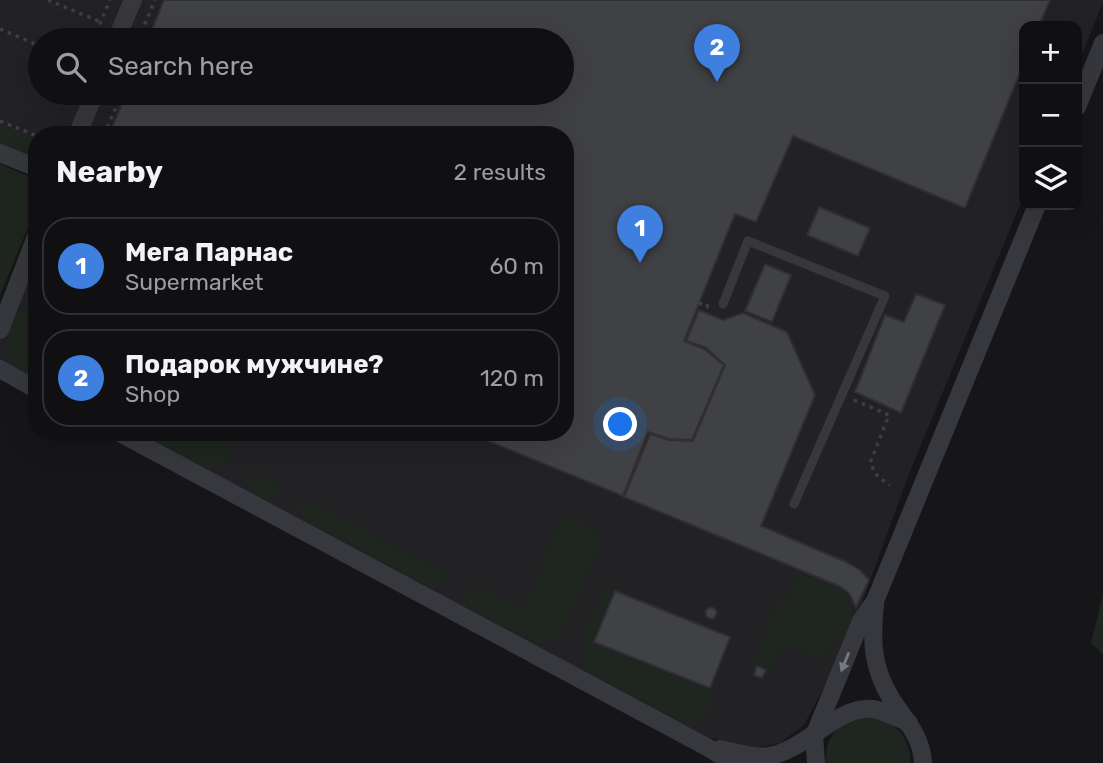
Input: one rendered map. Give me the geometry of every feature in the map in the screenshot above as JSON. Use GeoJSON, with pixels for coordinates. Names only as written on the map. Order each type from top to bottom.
{"type":"FeatureCollection","features":[{"type":"Feature","properties":{"kind":"street"},"geometry":{"type":"LineString","coordinates":[[121,28],[133,0]]}},
{"type":"Feature","properties":{"kind":"street"},"geometry":{"type":"LineString","coordinates":[[1082,95],[1103,43]]}},
{"type":"Feature","properties":{"kind":"street"},"geometry":{"type":"LineString","coordinates":[[81,126],[90,105]]}},
{"type":"Feature","properties":{"kind":"street"},"geometry":{"type":"LineString","coordinates":[[0,153],[28,164]]}},
{"type":"Feature","properties":{"kind":"street"},"geometry":{"type":"LineString","coordinates":[[816,763],[814,736],[861,621],[875,601],[1035,210]]}},
{"type":"Feature","properties":{"kind":"street"},"geometry":{"type":"LineString","coordinates":[[0,330],[28,257]]}},
{"type":"Feature","properties":{"kind":"street"},"geometry":{"type":"LineString","coordinates":[[0,369],[28,385]]}},
{"type":"Feature","properties":{"kind":"street"},"geometry":{"type":"LineString","coordinates":[[135,441],[733,763]]}},
{"type":"Feature","properties":{"kind":"street"},"geometry":{"type":"LineString","coordinates":[[875,601],[872,648],[879,674],[891,699],[919,740],[923,763]]}},
{"type":"Feature","properties":{"kind":"street"},"geometry":{"type":"LineString","coordinates":[[706,747],[768,757],[784,752],[855,711],[871,709],[888,713],[909,723]]}},
{"type":"Feature","properties":{"kind":"lane"},"geometry":{"type":"LineString","coordinates":[[723,304],[748,241],[886,296],[794,504]]}},
{"type":"Feature","properties":{"kind":"path"},"geometry":{"type":"LineString","coordinates":[[48,0],[101,22]]}},
{"type":"Feature","properties":{"kind":"path"},"geometry":{"type":"LineString","coordinates":[[98,28],[110,0]]}},
{"type":"Feature","properties":{"kind":"path"},"geometry":{"type":"LineString","coordinates":[[143,28],[155,0]]}},
{"type":"Feature","properties":{"kind":"path"},"geometry":{"type":"LineString","coordinates":[[0,29],[28,41]]}},
{"type":"Feature","properties":{"kind":"path"},"geometry":{"type":"LineString","coordinates":[[108,126],[117,105]]}},
{"type":"Feature","properties":{"kind":"path"},"geometry":{"type":"LineString","coordinates":[[0,121],[28,132]]}},
{"type":"Feature","properties":{"kind":"path"},"geometry":{"type":"LineString","coordinates":[[843,395],[889,415],[870,463],[878,477],[890,485]]}},
{"type":"Feature","properties":{"kind":"shaded area"},"geometry":{"type":"Polygon","coordinates":[[[0,0],[1103,0],[1082,54],[1082,21],[1019,21],[1019,207],[907,479],[847,644],[804,725],[780,743],[756,748],[710,738],[149,441],[574,441],[574,126],[28,126],[28,158],[0,147],[0,0]]]}},
{"type":"Feature","properties":{"kind":"shaded area"},"geometry":{"type":"Polygon","coordinates":[[[0,124],[28,135],[28,152],[0,140],[0,124]]]}},
{"type":"Feature","properties":{"kind":"shaded area"},"geometry":{"type":"Polygon","coordinates":[[[0,164],[28,176],[28,228],[0,295],[0,164]]]}},
{"type":"Feature","properties":{"kind":"shaded area"},"geometry":{"type":"Polygon","coordinates":[[[28,240],[28,377],[0,362],[0,309],[28,240]]]}},
{"type":"Feature","properties":{"kind":"shaded area"},"geometry":{"type":"Polygon","coordinates":[[[28,307],[28,375],[12,359],[8,342],[11,325],[28,307]]]}},
{"type":"Feature","properties":{"kind":"shaded area"},"geometry":{"type":"Polygon","coordinates":[[[155,441],[235,441],[224,462],[205,467],[155,441]]]}},
{"type":"Feature","properties":{"kind":"shaded area"},"geometry":{"type":"Polygon","coordinates":[[[250,470],[283,487],[279,494],[264,499],[256,494],[250,484],[250,470]]]}},
{"type":"Feature","properties":{"kind":"shaded area"},"geometry":{"type":"Polygon","coordinates":[[[301,499],[444,572],[447,579],[437,586],[429,586],[303,519],[297,504],[301,499]]]}},
{"type":"Feature","properties":{"kind":"shaded area"},"geometry":{"type":"Polygon","coordinates":[[[564,515],[590,526],[600,539],[599,547],[569,620],[557,640],[541,645],[471,608],[465,596],[469,584],[525,607],[564,515]]]}},
{"type":"Feature","properties":{"kind":"shaded area"},"geometry":{"type":"Polygon","coordinates":[[[799,573],[838,588],[851,605],[852,624],[821,659],[783,644],[772,670],[757,664],[752,675],[748,673],[777,602],[790,595],[799,573]]]}},
{"type":"Feature","properties":{"kind":"shaded area"},"geometry":{"type":"Polygon","coordinates":[[[605,587],[613,590],[591,644],[710,691],[715,689],[709,709],[701,719],[682,722],[584,668],[581,659],[583,639],[605,587]]]}},
{"type":"Feature","properties":{"kind":"shaded area"},"geometry":{"type":"Polygon","coordinates":[[[1103,595],[1103,654],[1091,643],[1103,595]]]}},
{"type":"Feature","properties":{"kind":"shaded area"},"geometry":{"type":"Polygon","coordinates":[[[867,716],[885,721],[899,730],[907,744],[911,763],[825,763],[828,743],[836,731],[867,716]]]}},
{"type":"Feature","properties":{"kind":"building"},"geometry":{"type":"Polygon","coordinates":[[[164,0],[1050,0],[1041,21],[1019,21],[1019,75],[965,208],[793,136],[756,222],[735,214],[684,341],[704,349],[724,365],[692,440],[669,439],[648,432],[623,496],[488,441],[574,441],[574,126],[113,126],[121,105],[574,105],[574,28],[153,28],[164,0]]]}},
{"type":"Feature","properties":{"kind":"building"},"geometry":{"type":"Polygon","coordinates":[[[819,207],[870,228],[858,256],[807,235],[819,207]]]}},
{"type":"Feature","properties":{"kind":"building"},"geometry":{"type":"Polygon","coordinates":[[[765,264],[791,275],[772,322],[745,311],[765,264]]]}},
{"type":"Feature","properties":{"kind":"building"},"geometry":{"type":"Polygon","coordinates":[[[916,294],[945,305],[901,413],[855,392],[885,315],[904,322],[916,294]]]}},
{"type":"Feature","properties":{"kind":"building"},"geometry":{"type":"Polygon","coordinates":[[[699,310],[723,320],[743,313],[787,332],[815,395],[761,526],[860,570],[869,580],[856,607],[849,593],[839,586],[624,497],[650,434],[669,440],[693,441],[725,365],[705,347],[686,341],[699,310]]]}},
{"type":"Feature","properties":{"kind":"building"},"geometry":{"type":"Polygon","coordinates":[[[615,591],[730,637],[710,688],[594,642],[615,591]]]}},
{"type":"Feature","properties":{"kind":"building"},"geometry":{"type":"Polygon","coordinates":[[[711,607],[717,613],[711,619],[705,613],[711,607]]]}},
{"type":"Feature","properties":{"kind":"building"},"geometry":{"type":"Polygon","coordinates":[[[757,666],[766,670],[762,678],[754,675],[757,666]]]}},
{"type":"Feature","properties":{"kind":"place","name":"Подарок мужчине?"},"geometry":{"type":"Point","coordinates":[717,82]}},
{"type":"Feature","properties":{"kind":"place","name":"Мега Парнас"},"geometry":{"type":"Point","coordinates":[640,263]}}]}
